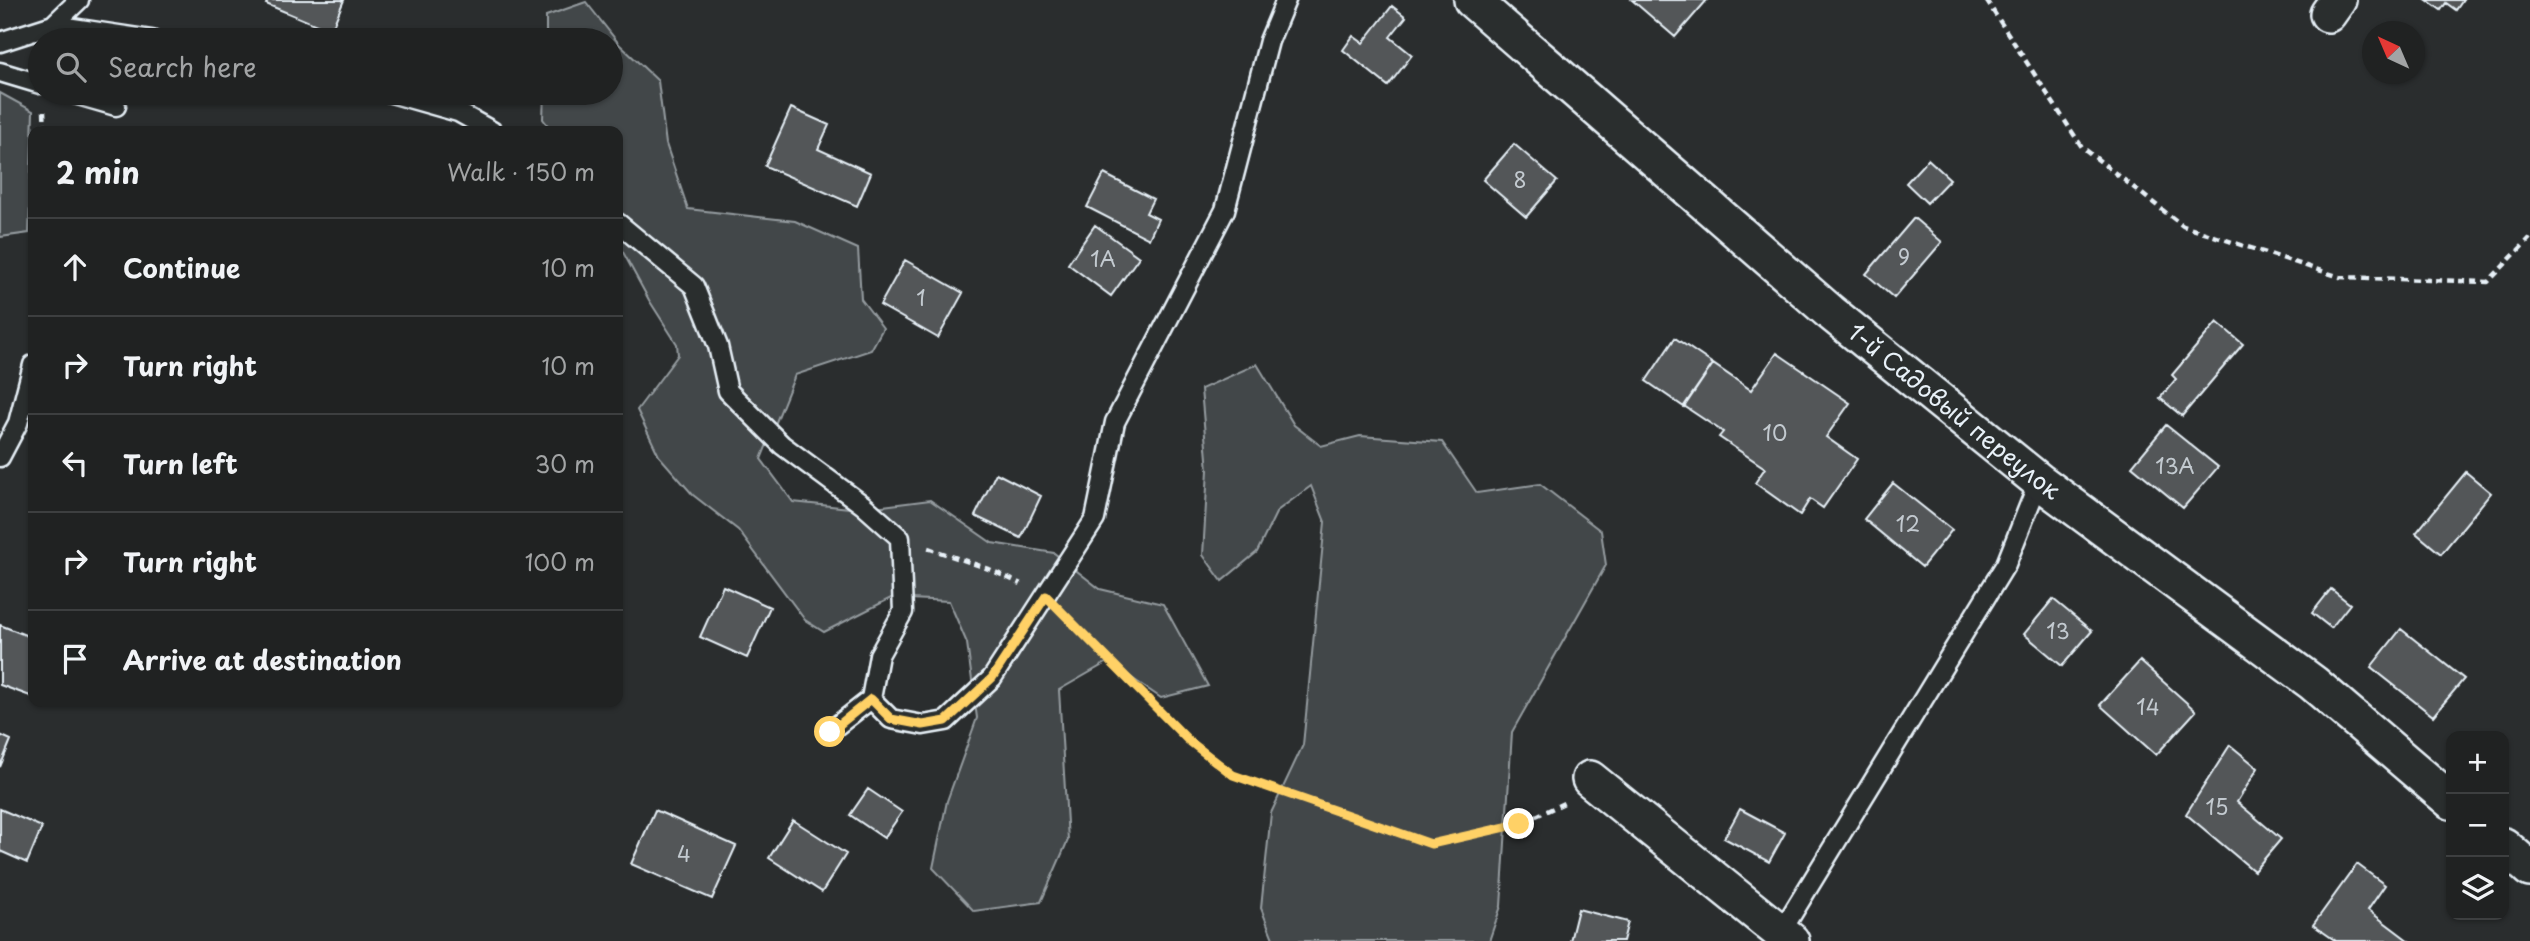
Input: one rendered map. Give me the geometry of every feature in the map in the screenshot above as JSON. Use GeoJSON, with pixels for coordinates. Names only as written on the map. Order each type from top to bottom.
{"type":"FeatureCollection","features":[{"type":"Feature","properties":{"kind":"street","name":"1-й Садовый переулок"},"geometry":{"type":"LineString","coordinates":[[1472,0],[1830,312],[2039,481],[2313,682],[2446,797]]}},
{"type":"Feature","properties":{"kind":"street"},"geometry":{"type":"LineString","coordinates":[[1595,782],[1786,937]]}},
{"type":"Feature","properties":{"kind":"street"},"geometry":{"type":"LineString","coordinates":[[2509,850],[2530,869]]}},
{"type":"Feature","properties":{"kind":"lane"},"geometry":{"type":"LineString","coordinates":[[44,28],[53,25],[79,0]]}},
{"type":"Feature","properties":{"kind":"lane"},"geometry":{"type":"LineString","coordinates":[[871,699],[891,719],[923,725],[946,721],[992,678],[1095,519],[1115,422],[1225,210],[1269,41],[1286,0]]}},
{"type":"Feature","properties":{"kind":"lane"},"geometry":{"type":"LineString","coordinates":[[53,25],[73,28]]}},
{"type":"Feature","properties":{"kind":"lane"},"geometry":{"type":"LineString","coordinates":[[0,42],[28,33]]}},
{"type":"Feature","properties":{"kind":"lane"},"geometry":{"type":"LineString","coordinates":[[0,72],[28,80]]}},
{"type":"Feature","properties":{"kind":"lane"},"geometry":{"type":"LineString","coordinates":[[436,105],[458,111],[484,126]]}},
{"type":"Feature","properties":{"kind":"lane"},"geometry":{"type":"LineString","coordinates":[[623,227],[694,286],[719,346],[728,391],[782,445],[863,505],[901,538],[903,612],[879,655],[871,699],[830,732]]}},
{"type":"Feature","properties":{"kind":"lane"},"geometry":{"type":"LineString","coordinates":[[0,457],[18,423],[28,384]]}},
{"type":"Feature","properties":{"kind":"lane"},"geometry":{"type":"LineString","coordinates":[[1786,937],[2006,564],[2039,481]]}},
{"type":"Feature","properties":{"kind":"path"},"geometry":{"type":"LineString","coordinates":[[1986,0],[2082,147],[2183,226],[2340,277],[2353,278],[2488,282],[2530,238]]}},
{"type":"Feature","properties":{"kind":"path"},"geometry":{"type":"LineString","coordinates":[[901,538],[989,569],[1046,596],[1188,740],[1233,775],[1431,844],[1519,824],[1595,782]]}},
{"type":"Feature","properties":{"kind":"shaded area"},"geometry":{"type":"Polygon","coordinates":[[[586,2],[607,28],[546,28],[546,16],[586,2]]]}},
{"type":"Feature","properties":{"kind":"shaded area"},"geometry":{"type":"Polygon","coordinates":[[[623,48],[658,81],[666,144],[688,209],[795,221],[858,249],[861,299],[883,328],[871,350],[795,375],[761,459],[793,502],[859,509],[930,500],[992,543],[1054,553],[1100,589],[1163,604],[1208,686],[1161,698],[1108,662],[1059,690],[1068,840],[1041,902],[974,911],[933,868],[947,801],[977,718],[967,643],[949,601],[891,598],[824,632],[805,620],[738,530],[693,495],[659,456],[637,410],[678,355],[677,344],[623,252],[623,126],[548,126],[543,119],[544,105],[623,105],[623,48]]]}},
{"type":"Feature","properties":{"kind":"shaded area"},"geometry":{"type":"Polygon","coordinates":[[[0,93],[33,111],[33,126],[28,126],[28,233],[0,237],[0,93]]]}},
{"type":"Feature","properties":{"kind":"shaded area"},"geometry":{"type":"Polygon","coordinates":[[[1257,364],[1294,425],[1321,446],[1360,436],[1442,442],[1477,493],[1540,484],[1601,531],[1606,565],[1512,732],[1501,906],[1489,941],[1274,941],[1261,908],[1271,813],[1303,745],[1325,522],[1311,486],[1277,511],[1257,552],[1222,581],[1203,555],[1208,470],[1201,389],[1257,364]]]}},
{"type":"Feature","properties":{"kind":"building"},"geometry":{"type":"Polygon","coordinates":[[[268,0],[344,0],[332,28],[324,28],[266,4],[268,0]]]}},
{"type":"Feature","properties":{"kind":"building"},"geometry":{"type":"Polygon","coordinates":[[[1632,0],[1707,0],[1675,37],[1632,0]]]}},
{"type":"Feature","properties":{"kind":"building"},"geometry":{"type":"Polygon","coordinates":[[[2427,0],[2463,0],[2456,10],[2446,3],[2441,10],[2427,0]]]}},
{"type":"Feature","properties":{"kind":"building"},"geometry":{"type":"Polygon","coordinates":[[[1392,6],[1406,17],[1390,37],[1412,55],[1388,86],[1343,50],[1353,36],[1363,43],[1392,6]]]}},
{"type":"Feature","properties":{"kind":"building"},"geometry":{"type":"Polygon","coordinates":[[[791,108],[829,125],[818,149],[871,173],[857,206],[765,166],[791,108]]]}},
{"type":"Feature","properties":{"kind":"building"},"geometry":{"type":"Polygon","coordinates":[[[1514,144],[1557,181],[1526,217],[1483,180],[1514,144]]]}},
{"type":"Feature","properties":{"kind":"building"},"geometry":{"type":"Polygon","coordinates":[[[1928,159],[1950,179],[1927,203],[1906,183],[1928,159]]]}},
{"type":"Feature","properties":{"kind":"building"},"geometry":{"type":"Polygon","coordinates":[[[1104,174],[1153,199],[1146,213],[1158,219],[1149,239],[1087,207],[1104,174]]]}},
{"type":"Feature","properties":{"kind":"building"},"geometry":{"type":"Polygon","coordinates":[[[1914,218],[1942,242],[1894,298],[1866,274],[1914,218]]]}},
{"type":"Feature","properties":{"kind":"building"},"geometry":{"type":"Polygon","coordinates":[[[1095,225],[1139,257],[1111,296],[1068,264],[1095,225]]]}},
{"type":"Feature","properties":{"kind":"building"},"geometry":{"type":"Polygon","coordinates":[[[905,260],[963,293],[938,338],[880,305],[905,260]]]}},
{"type":"Feature","properties":{"kind":"building"},"geometry":{"type":"Polygon","coordinates":[[[2217,322],[2243,344],[2182,416],[2160,398],[2176,379],[2172,375],[2217,322]]]}},
{"type":"Feature","properties":{"kind":"building"},"geometry":{"type":"Polygon","coordinates":[[[1675,338],[1713,364],[1684,407],[1646,381],[1675,338]]]}},
{"type":"Feature","properties":{"kind":"building"},"geometry":{"type":"Polygon","coordinates":[[[1777,353],[1850,403],[1826,437],[1857,459],[1823,508],[1810,499],[1800,515],[1755,483],[1765,468],[1719,437],[1723,432],[1684,406],[1713,364],[1751,390],[1777,353]]]}},
{"type":"Feature","properties":{"kind":"building"},"geometry":{"type":"Polygon","coordinates":[[[2166,425],[2218,467],[2183,508],[2132,466],[2166,425]]]}},
{"type":"Feature","properties":{"kind":"building"},"geometry":{"type":"Polygon","coordinates":[[[2466,472],[2491,493],[2441,554],[2416,533],[2466,472]]]}},
{"type":"Feature","properties":{"kind":"building"},"geometry":{"type":"Polygon","coordinates":[[[996,473],[1041,496],[1021,538],[975,516],[996,473]]]}},
{"type":"Feature","properties":{"kind":"building"},"geometry":{"type":"Polygon","coordinates":[[[1893,483],[1952,530],[1922,567],[1864,519],[1893,483]]]}},
{"type":"Feature","properties":{"kind":"building"},"geometry":{"type":"Polygon","coordinates":[[[723,586],[770,607],[747,658],[700,637],[723,586]]]}},
{"type":"Feature","properties":{"kind":"building"},"geometry":{"type":"Polygon","coordinates":[[[2331,589],[2350,604],[2331,628],[2312,613],[2331,589]]]}},
{"type":"Feature","properties":{"kind":"building"},"geometry":{"type":"Polygon","coordinates":[[[2053,599],[2092,631],[2062,666],[2024,634],[2053,599]]]}},
{"type":"Feature","properties":{"kind":"building"},"geometry":{"type":"Polygon","coordinates":[[[0,625],[28,636],[28,695],[0,685],[0,625]]]}},
{"type":"Feature","properties":{"kind":"building"},"geometry":{"type":"Polygon","coordinates":[[[2401,629],[2464,679],[2433,716],[2371,667],[2401,629]]]}},
{"type":"Feature","properties":{"kind":"building"},"geometry":{"type":"Polygon","coordinates":[[[2140,661],[2196,711],[2156,755],[2100,705],[2140,661]]]}},
{"type":"Feature","properties":{"kind":"building"},"geometry":{"type":"Polygon","coordinates":[[[0,735],[11,740],[0,767],[0,735]]]}},
{"type":"Feature","properties":{"kind":"building"},"geometry":{"type":"Polygon","coordinates":[[[2230,745],[2258,768],[2237,802],[2281,839],[2254,871],[2186,814],[2230,745]]]}},
{"type":"Feature","properties":{"kind":"building"},"geometry":{"type":"Polygon","coordinates":[[[868,789],[902,812],[884,838],[850,815],[868,789]]]}},
{"type":"Feature","properties":{"kind":"building"},"geometry":{"type":"Polygon","coordinates":[[[0,809],[42,827],[27,863],[0,851],[0,809]]]}},
{"type":"Feature","properties":{"kind":"building"},"geometry":{"type":"Polygon","coordinates":[[[1740,809],[1785,833],[1769,862],[1724,838],[1740,809]]]}},
{"type":"Feature","properties":{"kind":"building"},"geometry":{"type":"Polygon","coordinates":[[[655,810],[736,846],[712,899],[631,864],[655,810]]]}},
{"type":"Feature","properties":{"kind":"building"},"geometry":{"type":"Polygon","coordinates":[[[793,820],[846,854],[822,892],[769,858],[793,820]]]}},
{"type":"Feature","properties":{"kind":"building"},"geometry":{"type":"Polygon","coordinates":[[[2357,864],[2385,885],[2368,910],[2409,941],[2336,941],[2313,925],[2357,864]]]}},
{"type":"Feature","properties":{"kind":"building"},"geometry":{"type":"Polygon","coordinates":[[[1578,909],[1628,922],[1623,941],[1570,941],[1578,909]]]}},
{"type":"Feature","properties":{"kind":"route"},"geometry":{"type":"LineString","coordinates":[[830,732],[871,699],[891,719],[923,725],[946,721],[992,678],[1046,596],[1188,740],[1233,775],[1431,844],[1519,824]]}}]}
